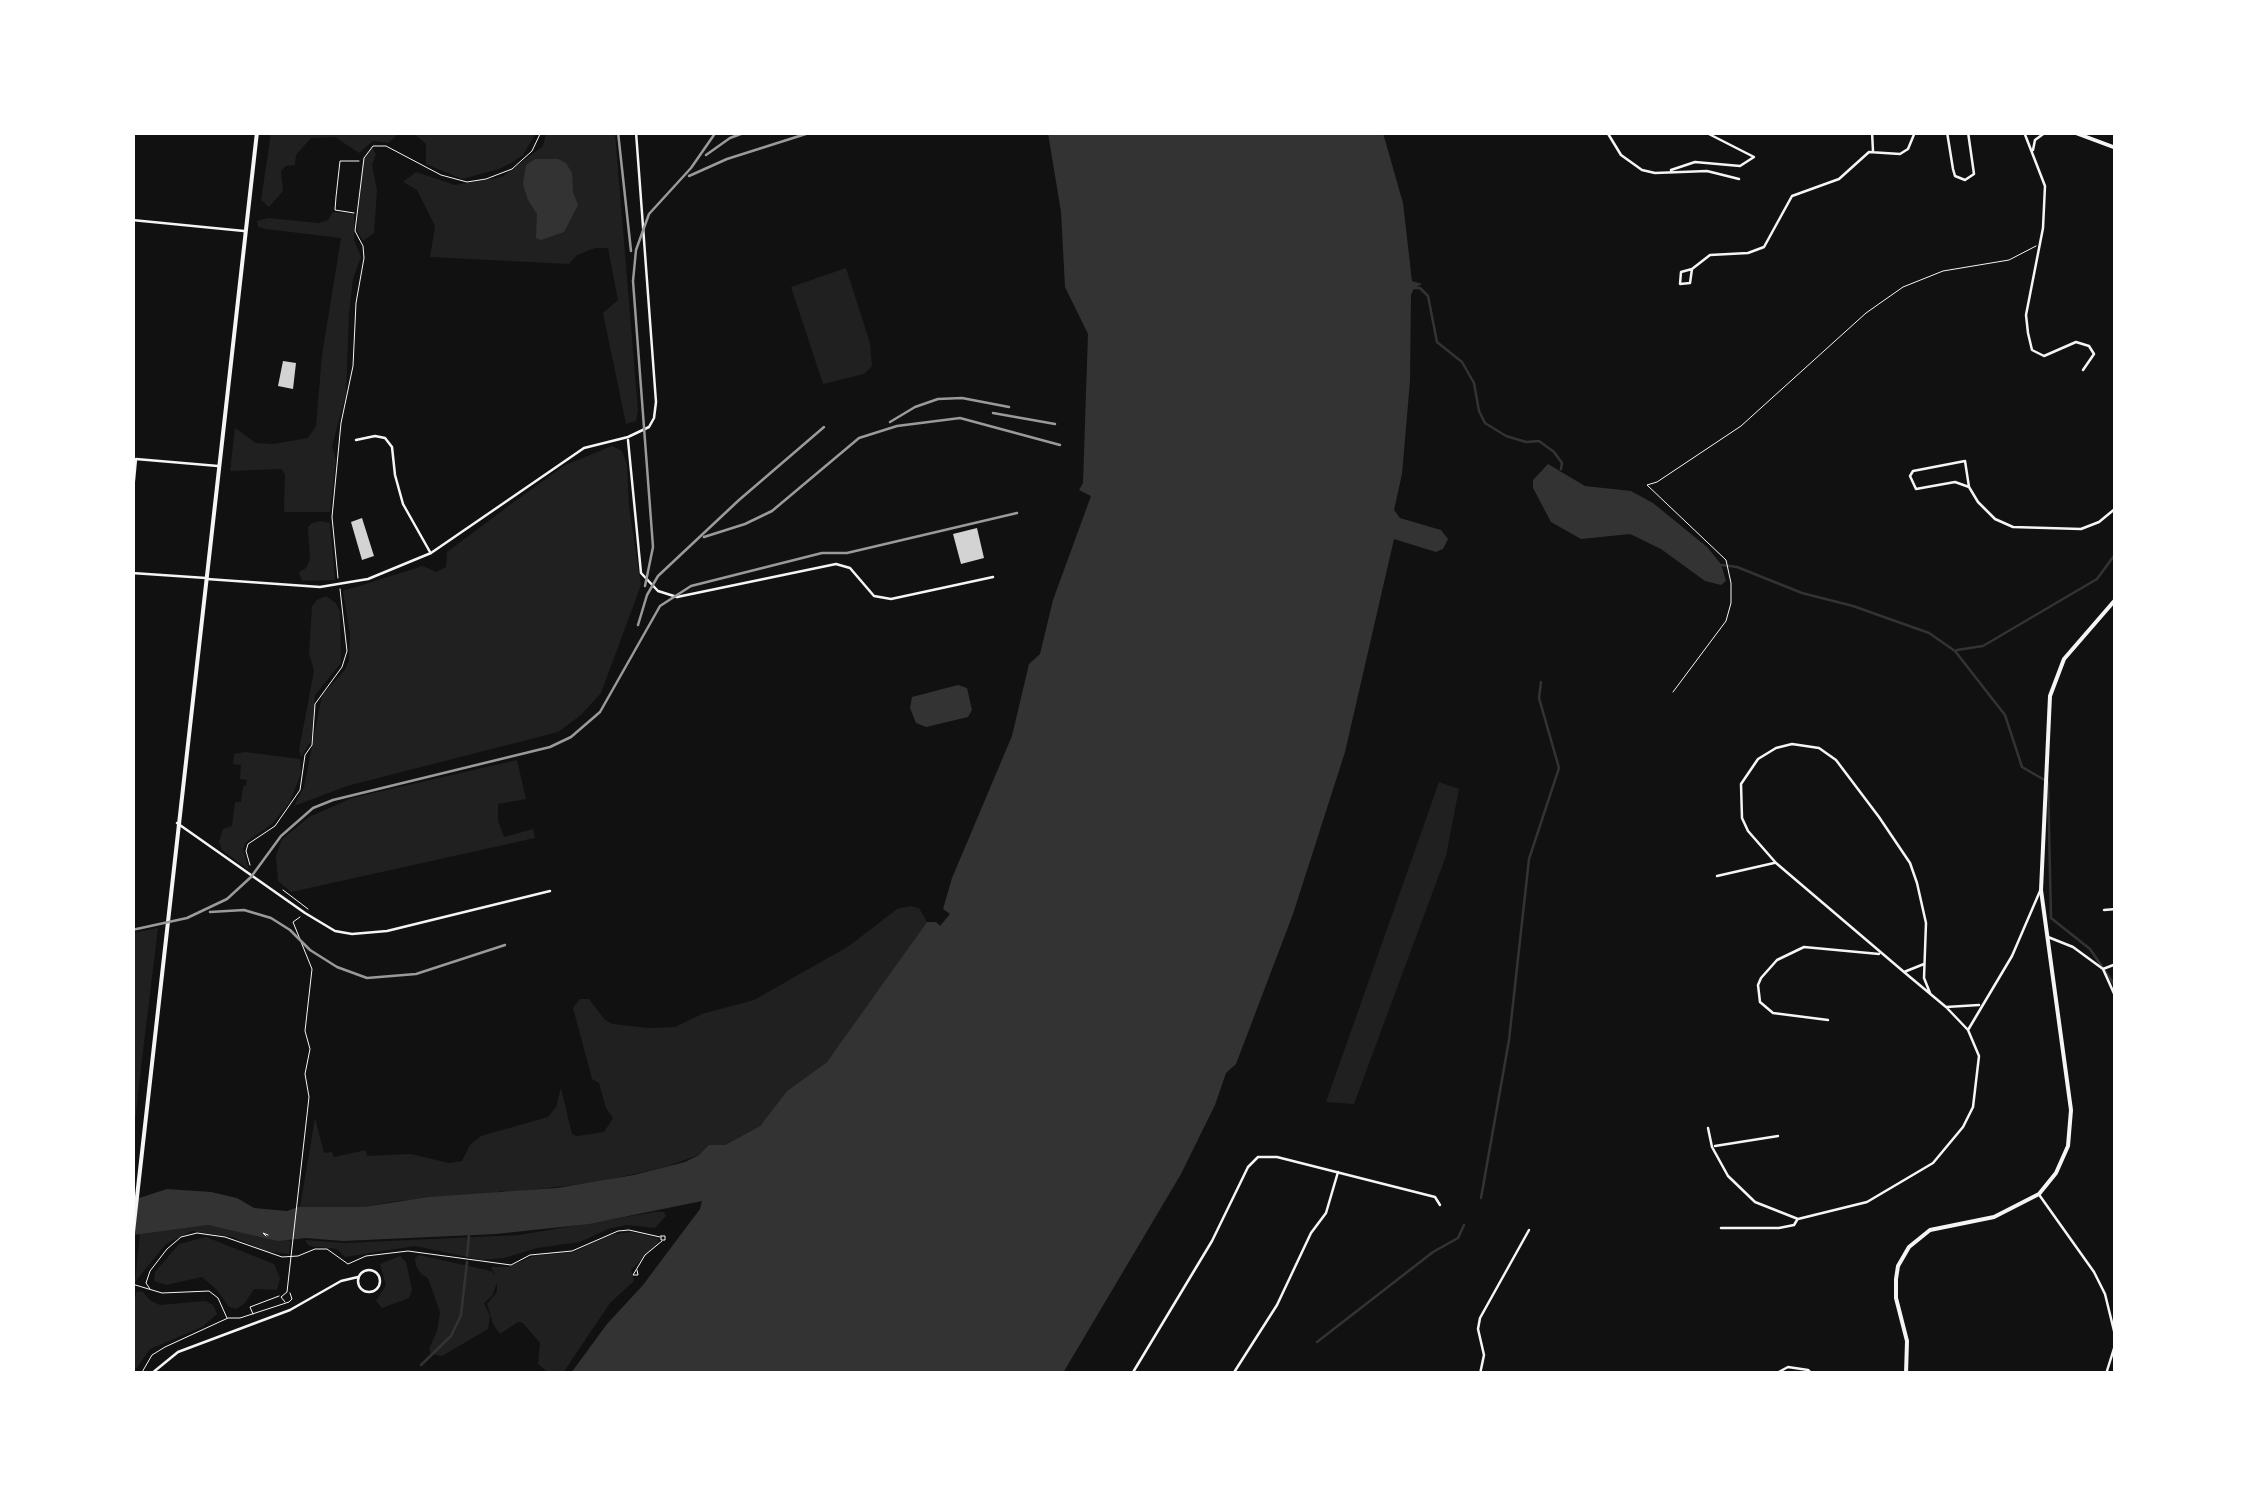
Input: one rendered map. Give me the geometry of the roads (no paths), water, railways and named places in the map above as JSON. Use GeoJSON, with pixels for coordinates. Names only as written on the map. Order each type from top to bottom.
{"type":"FeatureCollection","features":[{"type":"Feature","properties":{"kind":"main road"},"geometry":{"type":"LineString","coordinates":[[132,1241],[257,132]]}},
{"type":"Feature","properties":{"kind":"main road"},"geometry":{"type":"LineString","coordinates":[[2072,132],[2116,148]]}},
{"type":"Feature","properties":{"kind":"main road"},"geometry":{"type":"LineString","coordinates":[[1906,1374],[1907,1341],[1896,1298],[1896,1279],[1898,1266],[1909,1248],[1930,1230],[1994,1217],[2039,1194],[2065,1154],[2071,1110],[2041,890],[2050,696],[2064,659],[2115,599]]}},
{"type":"Feature","properties":{"kind":"street"},"geometry":{"type":"LineString","coordinates":[[132,572],[291,586],[368,579],[431,553],[584,448],[628,437],[649,427],[656,402],[636,132]]}},
{"type":"Feature","properties":{"kind":"street"},"geometry":{"type":"LineString","coordinates":[[1607,132],[1627,161],[1642,170],[1707,171],[1739,179]]}},
{"type":"Feature","properties":{"kind":"street"},"geometry":{"type":"LineString","coordinates":[[1666,172],[1695,162],[1740,166],[1754,157],[1704,132]]}},
{"type":"Feature","properties":{"kind":"street"},"geometry":{"type":"LineString","coordinates":[[1872,132],[1873,153]]}},
{"type":"Feature","properties":{"kind":"street"},"geometry":{"type":"LineString","coordinates":[[1692,269],[1710,255],[1748,253],[1764,246],[1792,196],[1839,179],[1869,152],[1900,154],[1908,149],[1915,132]]}},
{"type":"Feature","properties":{"kind":"street"},"geometry":{"type":"LineString","coordinates":[[1948,132],[1955,176],[1965,180],[1974,174],[1968,132]]}},
{"type":"Feature","properties":{"kind":"street"},"geometry":{"type":"LineString","coordinates":[[2024,132],[2045,186],[2026,315],[2032,350],[2044,356],[2082,342],[2094,354],[2083,370]]}},
{"type":"Feature","properties":{"kind":"street"},"geometry":{"type":"LineString","coordinates":[[2033,152],[2035,140],[2046,132]]}},
{"type":"Feature","properties":{"kind":"street"},"geometry":{"type":"LineString","coordinates":[[132,220],[245,231]]}},
{"type":"Feature","properties":{"kind":"street"},"geometry":{"type":"LineString","coordinates":[[356,440],[376,436],[386,438],[392,447],[403,504],[431,553]]}},
{"type":"Feature","properties":{"kind":"street"},"geometry":{"type":"LineString","coordinates":[[628,437],[642,573],[658,591],[677,597],[836,564],[850,568],[874,596],[891,599],[992,577]]}},
{"type":"Feature","properties":{"kind":"street"},"geometry":{"type":"LineString","coordinates":[[132,500],[136,459],[220,466]]}},
{"type":"Feature","properties":{"kind":"street"},"geometry":{"type":"LineString","coordinates":[[1969,487],[1955,482],[1916,488],[1910,476],[1913,471],[1965,461],[1969,487],[1986,512],[2013,527],[2082,529],[2116,508]]}},
{"type":"Feature","properties":{"kind":"street"},"geometry":{"type":"LineString","coordinates":[[1721,1228],[1788,1227],[1798,1219],[1868,1202],[1933,1162],[1949,1146],[1968,1117],[1978,1087],[1979,1056],[1968,1030],[1776,863],[1748,831],[1742,818],[1741,784],[1751,766],[1766,753],[1792,744],[1810,745],[1836,760],[1910,864],[1926,923],[1924,964],[1930,994]]}},
{"type":"Feature","properties":{"kind":"street"},"geometry":{"type":"LineString","coordinates":[[177,823],[335,931],[364,936],[550,891]]}},
{"type":"Feature","properties":{"kind":"street"},"geometry":{"type":"LineString","coordinates":[[1717,876],[1776,863]]}},
{"type":"Feature","properties":{"kind":"street"},"geometry":{"type":"LineString","coordinates":[[1968,1030],[2012,956],[2041,890]]}},
{"type":"Feature","properties":{"kind":"street"},"geometry":{"type":"LineString","coordinates":[[2104,910],[2116,909]]}},
{"type":"Feature","properties":{"kind":"street"},"geometry":{"type":"LineString","coordinates":[[2046,937],[2073,947],[2103,969],[2116,998]]}},
{"type":"Feature","properties":{"kind":"street"},"geometry":{"type":"LineString","coordinates":[[1828,1020],[1773,1013],[1760,1002],[1761,978],[1777,960],[1804,947],[1881,954]]}},
{"type":"Feature","properties":{"kind":"street"},"geometry":{"type":"LineString","coordinates":[[1904,972],[1924,964]]}},
{"type":"Feature","properties":{"kind":"street"},"geometry":{"type":"LineString","coordinates":[[2103,969],[2116,964]]}},
{"type":"Feature","properties":{"kind":"street"},"geometry":{"type":"LineString","coordinates":[[1946,1007],[1980,1005]]}},
{"type":"Feature","properties":{"kind":"street"},"geometry":{"type":"LineString","coordinates":[[1708,1128],[1712,1147],[1728,1176],[1755,1202],[1798,1219]]}},
{"type":"Feature","properties":{"kind":"street"},"geometry":{"type":"LineString","coordinates":[[1712,1147],[1778,1136]]}},
{"type":"Feature","properties":{"kind":"street"},"geometry":{"type":"LineString","coordinates":[[1132,1374],[1212,1241],[1252,1162],[1265,1155],[1434,1198],[1440,1205]]}},
{"type":"Feature","properties":{"kind":"street"},"geometry":{"type":"LineString","coordinates":[[1233,1374],[1277,1305],[1304,1247],[1326,1213],[1338,1172]]}},
{"type":"Feature","properties":{"kind":"street"},"geometry":{"type":"LineString","coordinates":[[2039,1194],[2094,1272],[2104,1294],[2116,1340],[2106,1374]]}},
{"type":"Feature","properties":{"kind":"street"},"geometry":{"type":"LineString","coordinates":[[1480,1374],[1484,1355],[1478,1329],[1480,1318],[1530,1230]]}},
{"type":"Feature","properties":{"kind":"street"},"geometry":{"type":"LineString","coordinates":[[151,1374],[190,1346],[290,1310],[342,1281],[358,1277],[366,1269],[374,1270],[380,1283],[376,1290],[365,1292],[358,1277]]}},
{"type":"Feature","properties":{"kind":"street"},"geometry":{"type":"LineString","coordinates":[[1774,1374],[1788,1367],[1812,1374]]}},
{"type":"Feature","properties":{"kind":"lane"},"geometry":{"type":"LineString","coordinates":[[1674,692],[1726,621],[1731,582],[1726,560],[1648,485],[1741,426],[1866,313],[1902,287],[1943,271],[2009,260],[2039,244]]}},
{"type":"Feature","properties":{"kind":"waterway"},"geometry":{"type":"LineString","coordinates":[[1412,288],[1420,288],[1428,296],[1437,342],[1462,362],[1474,383],[1485,423],[1506,436],[1539,441],[1554,452],[1562,463],[1561,469]]}},
{"type":"Feature","properties":{"kind":"waterway"},"geometry":{"type":"LineString","coordinates":[[1957,650],[1983,646],[2097,579],[2116,553]]}},
{"type":"Feature","properties":{"kind":"waterway"},"geometry":{"type":"LineString","coordinates":[[1722,565],[1929,633],[1955,651],[2005,715],[2022,767],[2048,782],[2051,918],[2090,949],[2116,987]]}},
{"type":"Feature","properties":{"kind":"waterway"},"geometry":{"type":"LineString","coordinates":[[1481,1198],[1509,1040],[1529,859],[1559,768],[1539,698],[1541,682]]}},
{"type":"Feature","properties":{"kind":"waterway"},"geometry":{"type":"LineString","coordinates":[[1317,1342],[1433,1252],[1458,1238],[1464,1225]]}},
{"type":"Feature","properties":{"kind":"waterway"},"geometry":{"type":"LineString","coordinates":[[467,1256],[469,1235]]}},
{"type":"Feature","properties":{"kind":"waterway"},"geometry":{"type":"LineString","coordinates":[[421,1365],[451,1336],[461,1315],[467,1262]]}},
{"type":"Feature","properties":{"kind":"railway"},"geometry":{"type":"LineString","coordinates":[[618,132],[631,251]]}},
{"type":"Feature","properties":{"kind":"railway"},"geometry":{"type":"LineString","coordinates":[[645,586],[653,547],[633,281],[636,250],[649,214],[691,168],[716,132]]}},
{"type":"Feature","properties":{"kind":"railway"},"geometry":{"type":"LineString","coordinates":[[706,155],[746,132]]}},
{"type":"Feature","properties":{"kind":"railway"},"geometry":{"type":"LineString","coordinates":[[689,176],[727,159],[812,132]]}},
{"type":"Feature","properties":{"kind":"railway"},"geometry":{"type":"LineString","coordinates":[[890,422],[938,399],[962,398],[1009,407]]}},
{"type":"Feature","properties":{"kind":"railway"},"geometry":{"type":"LineString","coordinates":[[993,413],[1055,424]]}},
{"type":"Feature","properties":{"kind":"railway"},"geometry":{"type":"LineString","coordinates":[[704,537],[772,511],[859,438],[897,426],[960,418],[1060,445]]}},
{"type":"Feature","properties":{"kind":"railway"},"geometry":{"type":"LineString","coordinates":[[638,625],[647,595],[658,576],[824,427]]}},
{"type":"Feature","properties":{"kind":"railway"},"geometry":{"type":"LineString","coordinates":[[132,930],[187,918],[227,899],[251,877],[281,836],[313,808],[550,747],[571,737],[600,712],[660,606],[691,586],[822,553],[847,553],[1017,513]]}},
{"type":"Feature","properties":{"kind":"railway"},"geometry":{"type":"LineString","coordinates":[[210,912],[244,910],[271,918],[337,967],[367,978],[416,974],[505,945]]}}]}
